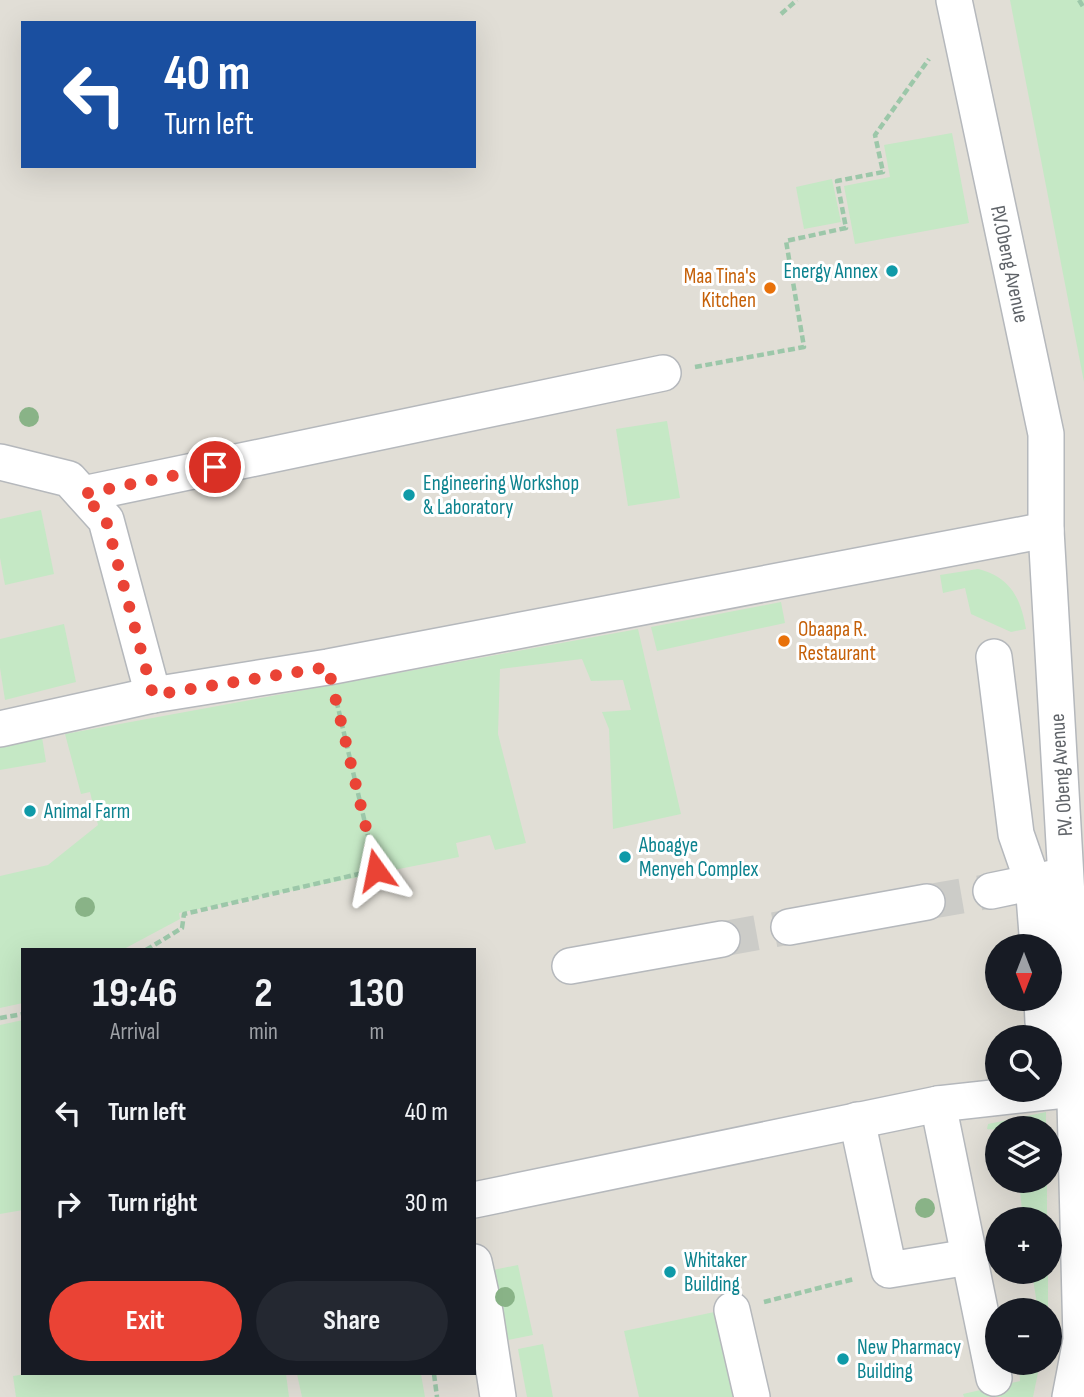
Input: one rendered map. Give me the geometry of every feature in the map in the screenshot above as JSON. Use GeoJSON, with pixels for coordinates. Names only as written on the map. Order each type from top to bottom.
{"type":"FeatureCollection","features":[{"type":"Feature","properties":{"kind":"street","name":"P.V.Obeng Avenue"},"geometry":{"type":"LineString","coordinates":[[956,11],[1046,434],[1046,530]]}},
{"type":"Feature","properties":{"kind":"street"},"geometry":{"type":"LineString","coordinates":[[83,494],[663,373]]}},
{"type":"Feature","properties":{"kind":"street"},"geometry":{"type":"LineString","coordinates":[[0,462],[69,478],[106,520],[153,695]]}},
{"type":"Feature","properties":{"kind":"street"},"geometry":{"type":"LineString","coordinates":[[0,729],[153,695],[328,667],[1046,530]]}},
{"type":"Feature","properties":{"kind":"street","name":"P.V. Obeng Avenue"},"geometry":{"type":"LineString","coordinates":[[1046,530],[1067,875],[1078,981],[1073,1046],[1082,1339],[1070,1397]]}},
{"type":"Feature","properties":{"kind":"street"},"geometry":{"type":"LineString","coordinates":[[995,657],[1017,834],[1033,883],[1037,934]]}},
{"type":"Feature","properties":{"kind":"street"},"geometry":{"type":"LineString","coordinates":[[991,891],[1067,875]]}},
{"type":"Feature","properties":{"kind":"street"},"geometry":{"type":"LineString","coordinates":[[789,927],[926,902]]}},
{"type":"Feature","properties":{"kind":"street"},"geometry":{"type":"LineString","coordinates":[[570,966],[722,939]]}},
{"type":"Feature","properties":{"kind":"street"},"geometry":{"type":"LineString","coordinates":[[1043,1012],[1043,1022],[1052,1039],[1073,1046]]}},
{"type":"Feature","properties":{"kind":"street"},"geometry":{"type":"LineString","coordinates":[[476,1200],[939,1104],[1074,1089]]}},
{"type":"Feature","properties":{"kind":"street"},"geometry":{"type":"LineString","coordinates":[[939,1104],[994,1378]]}},
{"type":"Feature","properties":{"kind":"street"},"geometry":{"type":"LineString","coordinates":[[858,1120],[889,1270],[970,1257]]}},
{"type":"Feature","properties":{"kind":"street"},"geometry":{"type":"LineString","coordinates":[[476,1271],[498,1397]]}},
{"type":"Feature","properties":{"kind":"street"},"geometry":{"type":"LineString","coordinates":[[732,1310],[752,1397]]}},
{"type":"Feature","properties":{"kind":"path"},"geometry":{"type":"LineString","coordinates":[[781,14],[797,0]]}},
{"type":"Feature","properties":{"kind":"path"},"geometry":{"type":"LineString","coordinates":[[1079,0],[1084,8]]}},
{"type":"Feature","properties":{"kind":"path"},"geometry":{"type":"LineString","coordinates":[[663,373],[804,347],[786,241],[846,228],[837,181],[883,172],[875,135],[920,71],[956,11]]}},
{"type":"Feature","properties":{"kind":"path"},"geometry":{"type":"LineString","coordinates":[[149,948],[182,928],[184,914],[376,870],[328,667]]}},
{"type":"Feature","properties":{"kind":"path"},"geometry":{"type":"LineString","coordinates":[[0,1018],[21,1014]]}},
{"type":"Feature","properties":{"kind":"path"},"geometry":{"type":"LineString","coordinates":[[732,1310],[889,1270]]}},
{"type":"Feature","properties":{"kind":"path"},"geometry":{"type":"LineString","coordinates":[[433,1375],[438,1397]]}},
{"type":"Feature","properties":{"kind":"shaded area"},"geometry":{"type":"Polygon","coordinates":[[[0,0],[1084,0],[1084,1397],[0,1397],[0,0]]]}},
{"type":"Feature","properties":{"kind":"green space"},"geometry":{"type":"Polygon","coordinates":[[[1010,0],[1084,0],[1084,382],[1010,0]]]}},
{"type":"Feature","properties":{"kind":"green space"},"geometry":{"type":"Polygon","coordinates":[[[952,133],[969,223],[855,244],[844,186],[890,177],[884,145],[952,133]]]}},
{"type":"Feature","properties":{"kind":"green space"},"geometry":{"type":"Polygon","coordinates":[[[832,179],[841,222],[804,229],[796,187],[832,179]]]}},
{"type":"Feature","properties":{"kind":"green space"},"geometry":{"type":"Polygon","coordinates":[[[667,421],[680,498],[628,506],[616,429],[667,421]]]}},
{"type":"Feature","properties":{"kind":"green space"},"geometry":{"type":"Polygon","coordinates":[[[41,510],[54,574],[5,585],[0,558],[0,519],[41,510]]]}},
{"type":"Feature","properties":{"kind":"green space"},"geometry":{"type":"Polygon","coordinates":[[[978,569],[999,578],[1012,591],[1021,608],[1026,629],[1011,632],[971,614],[965,588],[943,593],[940,575],[978,569]]]}},
{"type":"Feature","properties":{"kind":"green space"},"geometry":{"type":"Polygon","coordinates":[[[781,602],[785,623],[657,651],[651,627],[781,602]]]}},
{"type":"Feature","properties":{"kind":"green space"},"geometry":{"type":"Polygon","coordinates":[[[64,624],[76,682],[5,700],[0,668],[0,639],[64,624]]]}},
{"type":"Feature","properties":{"kind":"green space"},"geometry":{"type":"Polygon","coordinates":[[[638,629],[681,814],[613,829],[609,729],[602,712],[631,710],[623,680],[591,681],[582,659],[500,669],[498,734],[526,843],[495,850],[490,835],[456,843],[459,857],[179,913],[180,919],[126,948],[21,948],[21,1003],[0,1008],[0,876],[48,865],[98,825],[90,792],[81,794],[65,734],[638,629]]]}},
{"type":"Feature","properties":{"kind":"green space"},"geometry":{"type":"Polygon","coordinates":[[[42,737],[46,762],[0,770],[0,745],[42,737]]]}},
{"type":"Feature","properties":{"kind":"green space"},"geometry":{"type":"Polygon","coordinates":[[[21,1020],[21,1210],[0,1214],[0,1025],[21,1020]]]}},
{"type":"Feature","properties":{"kind":"green space"},"geometry":{"type":"Polygon","coordinates":[[[1046,1112],[1046,1116],[1027,1116],[1046,1112]]]}},
{"type":"Feature","properties":{"kind":"green space"},"geometry":{"type":"Polygon","coordinates":[[[1020,1193],[1047,1193],[1047,1207],[1022,1207],[1020,1193]]]}},
{"type":"Feature","properties":{"kind":"green space"},"geometry":{"type":"Polygon","coordinates":[[[518,1265],[533,1335],[508,1340],[493,1270],[518,1265]]]}},
{"type":"Feature","properties":{"kind":"green space"},"geometry":{"type":"Polygon","coordinates":[[[1034,1284],[1048,1284],[1048,1298],[1036,1298],[1034,1284]]]}},
{"type":"Feature","properties":{"kind":"green space"},"geometry":{"type":"Polygon","coordinates":[[[724,1310],[743,1397],[639,1397],[624,1331],[724,1310]]]}},
{"type":"Feature","properties":{"kind":"green space"},"geometry":{"type":"Polygon","coordinates":[[[543,1344],[553,1397],[527,1397],[518,1349],[543,1344]]]}},
{"type":"Feature","properties":{"kind":"green space"},"geometry":{"type":"Polygon","coordinates":[[[286,1375],[289,1397],[16,1397],[13,1376],[286,1375]]]}},
{"type":"Feature","properties":{"kind":"green space"},"geometry":{"type":"Polygon","coordinates":[[[297,1375],[421,1375],[425,1397],[302,1397],[297,1375]]]}},
{"type":"Feature","properties":{"kind":"green space"},"geometry":{"type":"Polygon","coordinates":[[[1020,1375],[1038,1375],[1033,1397],[964,1397],[963,1394],[1020,1381],[1020,1375]]]}},
{"type":"Feature","properties":{"kind":"tunnel"},"geometry":{"type":"LineString","coordinates":[[927,902],[991,891]]}},
{"type":"Feature","properties":{"kind":"tunnel"},"geometry":{"type":"LineString","coordinates":[[722,939],[789,927]]}},
{"type":"Feature","properties":{"kind":"place","name":"Energy Annex"},"geometry":{"type":"Point","coordinates":[892,271]}},
{"type":"Feature","properties":{"kind":"place","name":"Maa Tina's Kitchen"},"geometry":{"type":"Point","coordinates":[770,288]}},
{"type":"Feature","properties":{"kind":"place","name":"Engineering Workshop & Laboratory"},"geometry":{"type":"Point","coordinates":[409,495]}},
{"type":"Feature","properties":{"kind":"place","name":"Obaapa R. Restaurant"},"geometry":{"type":"Point","coordinates":[784,641]}},
{"type":"Feature","properties":{"kind":"place","name":"Animal Farm"},"geometry":{"type":"Point","coordinates":[30,811]}},
{"type":"Feature","properties":{"kind":"place","name":"Aboagye Menyeh Complex"},"geometry":{"type":"Point","coordinates":[625,857]}},
{"type":"Feature","properties":{"kind":"place","name":"Whitaker Building"},"geometry":{"type":"Point","coordinates":[670,1272]}},
{"type":"Feature","properties":{"kind":"place","name":"New Pharmacy Building"},"geometry":{"type":"Point","coordinates":[843,1359]}},
{"type":"Feature","properties":{"kind":"route"},"geometry":{"type":"LineString","coordinates":[[215,467],[83,494],[106,520],[153,695],[328,667],[376,870]]}}]}
